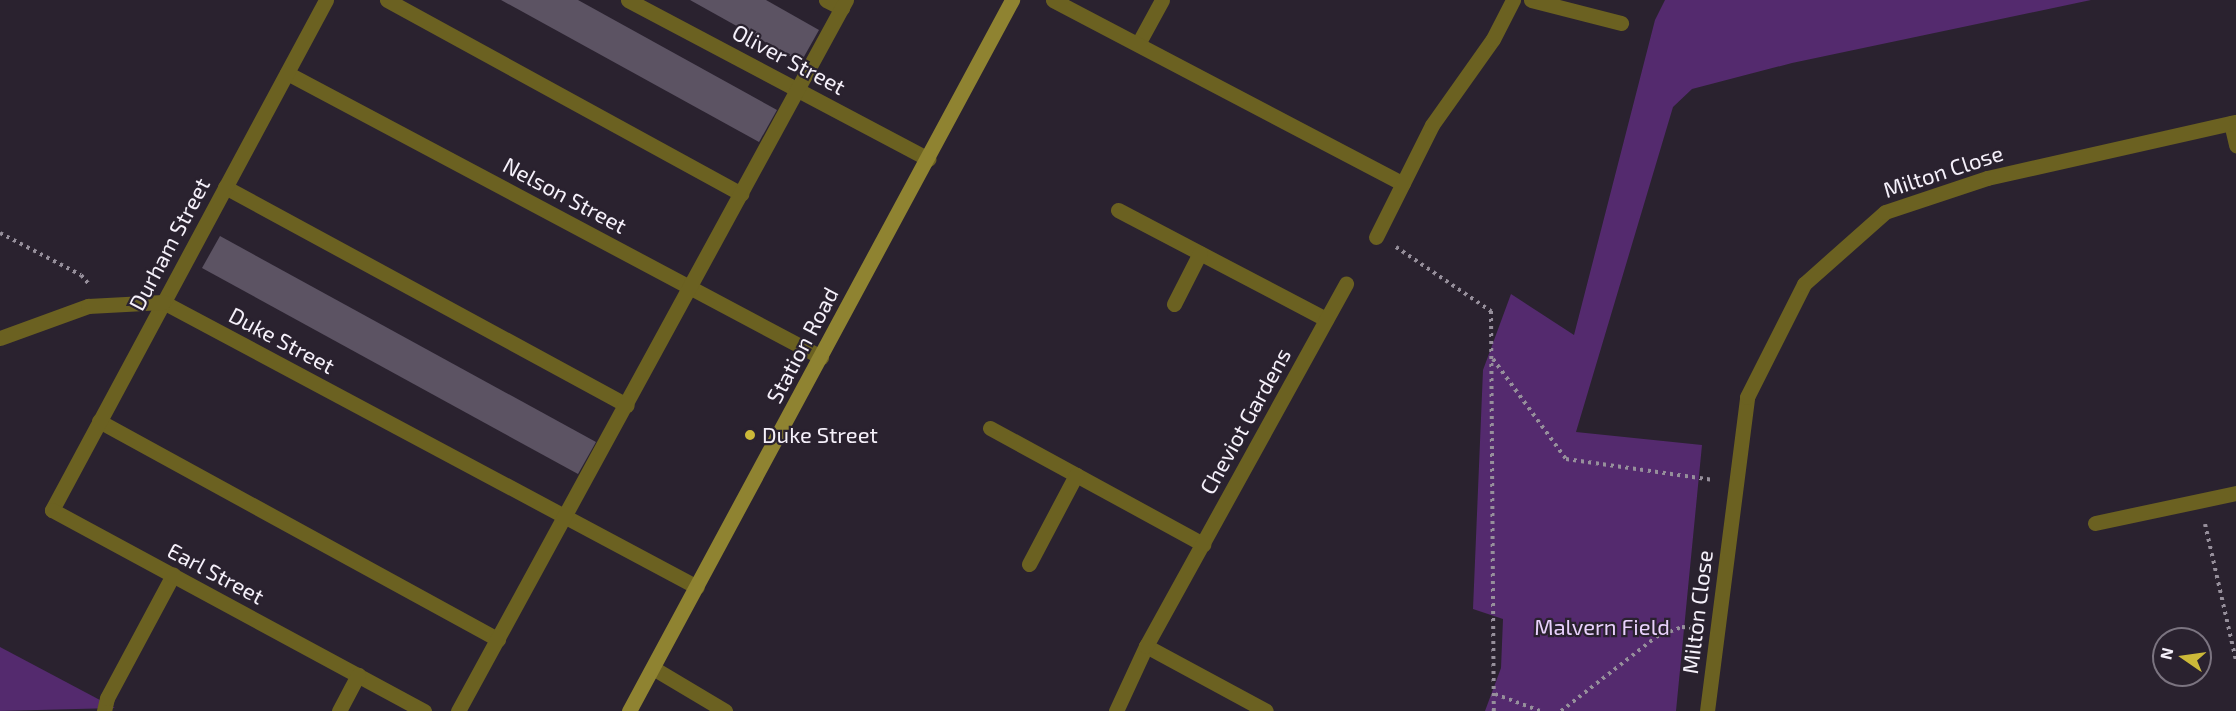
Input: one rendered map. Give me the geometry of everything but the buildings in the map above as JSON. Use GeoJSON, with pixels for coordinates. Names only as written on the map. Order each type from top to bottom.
{"type":"FeatureCollection","features":[{"type":"Feature","properties":{"kind":"main road","name":"Station Road"},"geometry":{"type":"LineString","coordinates":[[629,711],[1012,0]]}},
{"type":"Feature","properties":{"kind":"street","name":"Durham Street"},"geometry":{"type":"LineString","coordinates":[[52,510],[326,0]]}},
{"type":"Feature","properties":{"kind":"street"},"geometry":{"type":"LineString","coordinates":[[387,0],[741,194]]}},
{"type":"Feature","properties":{"kind":"street","name":"Oliver Street"},"geometry":{"type":"LineString","coordinates":[[628,0],[928,159]]}},
{"type":"Feature","properties":{"kind":"street"},"geometry":{"type":"LineString","coordinates":[[458,711],[844,4],[826,0]]}},
{"type":"Feature","properties":{"kind":"street"},"geometry":{"type":"LineString","coordinates":[[1053,0],[1403,184]]}},
{"type":"Feature","properties":{"kind":"street"},"geometry":{"type":"LineString","coordinates":[[1138,44],[1162,0]]}},
{"type":"Feature","properties":{"kind":"street"},"geometry":{"type":"LineString","coordinates":[[1376,237],[1432,125],[1493,39],[1513,0]]}},
{"type":"Feature","properties":{"kind":"street"},"geometry":{"type":"LineString","coordinates":[[1531,0],[1621,23]]}},
{"type":"Feature","properties":{"kind":"street","name":"Nelson Street"},"geometry":{"type":"LineString","coordinates":[[287,73],[821,357]]}},
{"type":"Feature","properties":{"kind":"street"},"geometry":{"type":"LineString","coordinates":[[2234,122],[2236,145]]}},
{"type":"Feature","properties":{"kind":"street","name":"Milton Close"},"geometry":{"type":"LineString","coordinates":[[1707,711],[1747,397],[1804,285],[1885,212],[1987,178],[2234,122]]}},
{"type":"Feature","properties":{"kind":"street"},"geometry":{"type":"LineString","coordinates":[[225,187],[627,405]]}},
{"type":"Feature","properties":{"kind":"street"},"geometry":{"type":"LineString","coordinates":[[1118,210],[1326,320]]}},
{"type":"Feature","properties":{"kind":"street"},"geometry":{"type":"LineString","coordinates":[[1174,304],[1200,253]]}},
{"type":"Feature","properties":{"kind":"street","name":"Cheviot Gardens"},"geometry":{"type":"LineString","coordinates":[[1116,711],[1146,646],[1346,284]]}},
{"type":"Feature","properties":{"kind":"street"},"geometry":{"type":"LineString","coordinates":[[0,338],[88,306],[163,302]]}},
{"type":"Feature","properties":{"kind":"street","name":"Duke Street"},"geometry":{"type":"LineString","coordinates":[[163,302],[563,518],[697,587]]}},
{"type":"Feature","properties":{"kind":"street"},"geometry":{"type":"LineString","coordinates":[[99,421],[498,639]]}},
{"type":"Feature","properties":{"kind":"street"},"geometry":{"type":"LineString","coordinates":[[990,428],[1203,544]]}},
{"type":"Feature","properties":{"kind":"street"},"geometry":{"type":"LineString","coordinates":[[1029,564],[1076,475]]}},
{"type":"Feature","properties":{"kind":"street"},"geometry":{"type":"LineString","coordinates":[[2095,523],[2236,493]]}},
{"type":"Feature","properties":{"kind":"street","name":"Earl Street"},"geometry":{"type":"LineString","coordinates":[[52,510],[424,711]]}},
{"type":"Feature","properties":{"kind":"street"},"geometry":{"type":"LineString","coordinates":[[104,711],[107,698],[173,576]]}},
{"type":"Feature","properties":{"kind":"street"},"geometry":{"type":"LineString","coordinates":[[1146,646],[1266,711]]}},
{"type":"Feature","properties":{"kind":"street"},"geometry":{"type":"LineString","coordinates":[[653,668],[724,711]]}},
{"type":"Feature","properties":{"kind":"street"},"geometry":{"type":"LineString","coordinates":[[339,711],[358,675]]}},
{"type":"Feature","properties":{"kind":"path"},"geometry":{"type":"LineString","coordinates":[[0,233],[81,274],[109,305]]}},
{"type":"Feature","properties":{"kind":"path"},"geometry":{"type":"LineString","coordinates":[[1376,237],[1491,310],[1494,711]]}},
{"type":"Feature","properties":{"kind":"path"},"geometry":{"type":"LineString","coordinates":[[1492,358],[1566,459],[1736,483]]}},
{"type":"Feature","properties":{"kind":"path"},"geometry":{"type":"LineString","coordinates":[[2199,501],[2236,661]]}},
{"type":"Feature","properties":{"kind":"path"},"geometry":{"type":"LineString","coordinates":[[1561,711],[1656,637],[1682,627],[1717,630]]}},
{"type":"Feature","properties":{"kind":"path"},"geometry":{"type":"LineString","coordinates":[[1495,694],[1540,711]]}},
{"type":"Feature","properties":{"kind":"green space","name":"Malvern Field"},"geometry":{"type":"Polygon","coordinates":[[[1665,0],[2091,0],[1792,63],[1692,89],[1673,107],[1576,432],[1702,445],[1676,711],[1485,711],[1501,668],[1503,619],[1473,609],[1483,370],[1511,294],[1574,335],[1655,20],[1665,0]]]}},
{"type":"Feature","properties":{"kind":"green space"},"geometry":{"type":"Polygon","coordinates":[[[0,647],[115,708],[0,711],[0,647]]]}},
{"type":"Feature","properties":{"kind":"place","name":"Duke Street"},"geometry":{"type":"Point","coordinates":[750,435]}}]}
